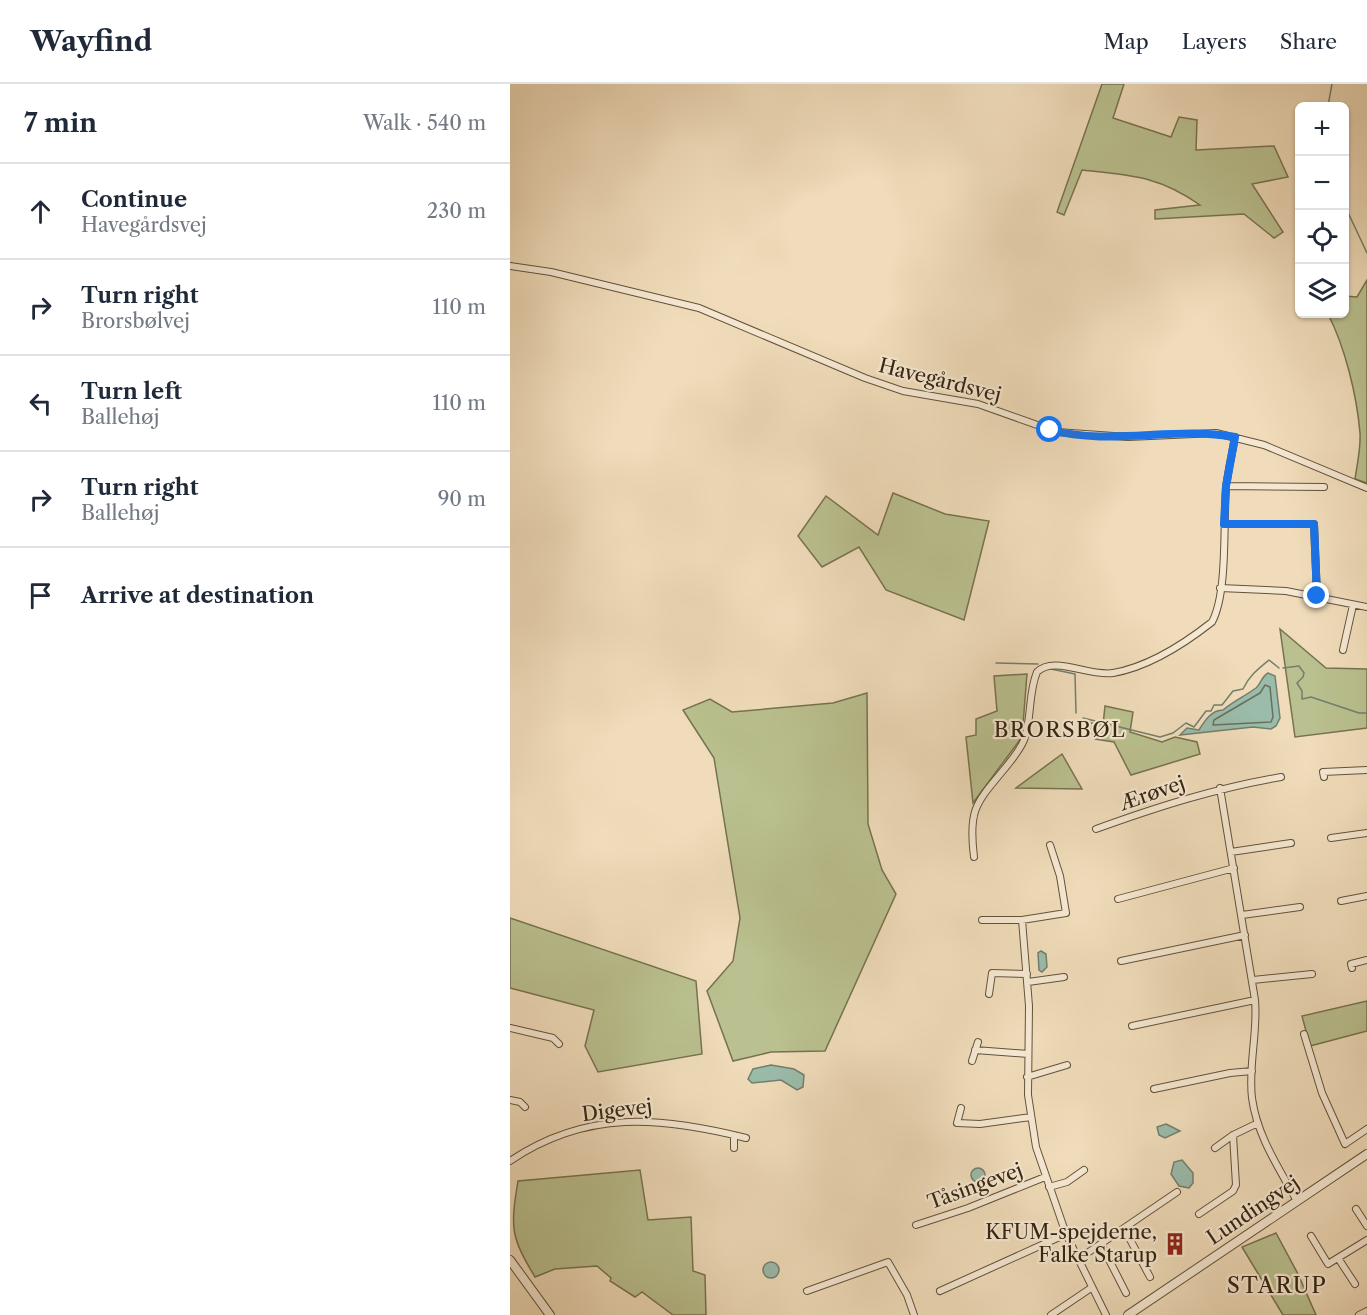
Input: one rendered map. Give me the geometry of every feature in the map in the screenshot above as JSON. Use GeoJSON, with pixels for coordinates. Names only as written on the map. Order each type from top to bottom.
{"type":"FeatureCollection","features":[{"type":"Feature","properties":{"kind":"street","name":"Havegårdsvej"},"geometry":{"type":"LineString","coordinates":[[510,266],[551,272],[699,308],[874,381],[903,391],[978,404],[1057,432],[1128,437],[1197,432],[1235,437],[1264,445],[1367,488]]}},
{"type":"Feature","properties":{"kind":"street"},"geometry":{"type":"LineString","coordinates":[[974,857],[970,829],[973,812],[980,798],[1018,753],[1025,738],[1037,672],[1042,667],[1052,664],[1079,671],[1110,673],[1148,661],[1212,622],[1216,614],[1220,588],[1226,486],[1235,437]]}},
{"type":"Feature","properties":{"kind":"street"},"geometry":{"type":"LineString","coordinates":[[1226,486],[1324,487]]}},
{"type":"Feature","properties":{"kind":"street"},"geometry":{"type":"LineString","coordinates":[[1224,524],[1314,524],[1317,596]]}},
{"type":"Feature","properties":{"kind":"street"},"geometry":{"type":"LineString","coordinates":[[1220,588],[1266,589],[1317,596],[1367,607]]}},
{"type":"Feature","properties":{"kind":"street"},"geometry":{"type":"LineString","coordinates":[[1343,650],[1353,605]]}},
{"type":"Feature","properties":{"kind":"street"},"geometry":{"type":"LineString","coordinates":[[1324,777],[1323,772],[1367,770]]}},
{"type":"Feature","properties":{"kind":"street","name":"Ærøvej"},"geometry":{"type":"LineString","coordinates":[[1096,830],[1175,801],[1220,788],[1281,777]]}},
{"type":"Feature","properties":{"kind":"street"},"geometry":{"type":"LineString","coordinates":[[1220,788],[1255,1000],[1257,1023],[1252,1098],[1267,1148],[1297,1201]]}},
{"type":"Feature","properties":{"kind":"street"},"geometry":{"type":"LineString","coordinates":[[1331,838],[1367,833]]}},
{"type":"Feature","properties":{"kind":"street"},"geometry":{"type":"LineString","coordinates":[[1231,852],[1291,843]]}},
{"type":"Feature","properties":{"kind":"street"},"geometry":{"type":"LineString","coordinates":[[982,920],[1022,920],[1066,913],[1060,876],[1050,845]]}},
{"type":"Feature","properties":{"kind":"street"},"geometry":{"type":"LineString","coordinates":[[1118,899],[1234,868]]}},
{"type":"Feature","properties":{"kind":"street"},"geometry":{"type":"LineString","coordinates":[[1341,901],[1367,896]]}},
{"type":"Feature","properties":{"kind":"street"},"geometry":{"type":"LineString","coordinates":[[1242,915],[1300,908]]}},
{"type":"Feature","properties":{"kind":"street","name":"Tåsingevej"},"geometry":{"type":"LineString","coordinates":[[1022,920],[1028,981],[1027,1077],[1031,1117],[1045,1177],[1066,1234],[1106,1315]]}},
{"type":"Feature","properties":{"kind":"street"},"geometry":{"type":"LineString","coordinates":[[1121,961],[1245,935]]}},
{"type":"Feature","properties":{"kind":"street"},"geometry":{"type":"LineString","coordinates":[[1352,968],[1351,964],[1367,960]]}},
{"type":"Feature","properties":{"kind":"street"},"geometry":{"type":"LineString","coordinates":[[989,994],[992,973],[1027,974]]}},
{"type":"Feature","properties":{"kind":"street"},"geometry":{"type":"LineString","coordinates":[[1252,980],[1312,974]]}},
{"type":"Feature","properties":{"kind":"street"},"geometry":{"type":"LineString","coordinates":[[1028,981],[1064,977]]}},
{"type":"Feature","properties":{"kind":"street"},"geometry":{"type":"LineString","coordinates":[[1132,1026],[1255,1000]]}},
{"type":"Feature","properties":{"kind":"street"},"geometry":{"type":"LineString","coordinates":[[510,1028],[553,1038],[559,1044]]}},
{"type":"Feature","properties":{"kind":"street"},"geometry":{"type":"LineString","coordinates":[[1304,1034],[1322,1093],[1345,1144],[1367,1129]]}},
{"type":"Feature","properties":{"kind":"street"},"geometry":{"type":"LineString","coordinates":[[972,1061],[978,1042]]}},
{"type":"Feature","properties":{"kind":"street"},"geometry":{"type":"LineString","coordinates":[[975,1050],[1028,1054]]}},
{"type":"Feature","properties":{"kind":"street"},"geometry":{"type":"LineString","coordinates":[[1027,1077],[1067,1065]]}},
{"type":"Feature","properties":{"kind":"street"},"geometry":{"type":"LineString","coordinates":[[1154,1089],[1230,1073],[1252,1071]]}},
{"type":"Feature","properties":{"kind":"street"},"geometry":{"type":"LineString","coordinates":[[510,1100],[520,1102],[525,1107]]}},
{"type":"Feature","properties":{"kind":"street"},"geometry":{"type":"LineString","coordinates":[[961,1108],[957,1123],[990,1124],[1031,1117]]}},
{"type":"Feature","properties":{"kind":"street","name":"Digevej"},"geometry":{"type":"LineString","coordinates":[[510,1161],[539,1144],[619,1122],[678,1123],[746,1138]]}},
{"type":"Feature","properties":{"kind":"street"},"geometry":{"type":"LineString","coordinates":[[1215,1148],[1233,1135],[1258,1124]]}},
{"type":"Feature","properties":{"kind":"street"},"geometry":{"type":"LineString","coordinates":[[734,1135],[734,1148]]}},
{"type":"Feature","properties":{"kind":"street"},"geometry":{"type":"LineString","coordinates":[[1199,1214],[1233,1191],[1236,1185],[1233,1135]]}},
{"type":"Feature","properties":{"kind":"street","name":"Lundingvej"},"geometry":{"type":"LineString","coordinates":[[1128,1315],[1367,1154]]}},
{"type":"Feature","properties":{"kind":"street","name":"Tåsingevej"},"geometry":{"type":"LineString","coordinates":[[1049,1187],[1067,1182],[1084,1170]]}},
{"type":"Feature","properties":{"kind":"street","name":"Tåsingevej"},"geometry":{"type":"LineString","coordinates":[[916,1225],[968,1208],[1045,1177]]}},
{"type":"Feature","properties":{"kind":"street"},"geometry":{"type":"LineString","coordinates":[[1077,1260],[1177,1192]]}},
{"type":"Feature","properties":{"kind":"street"},"geometry":{"type":"LineString","coordinates":[[1356,1209],[1367,1226]]}},
{"type":"Feature","properties":{"kind":"street"},"geometry":{"type":"LineString","coordinates":[[1124,1228],[1150,1277]]}},
{"type":"Feature","properties":{"kind":"street"},"geometry":{"type":"LineString","coordinates":[[939,1291],[1066,1234]]}},
{"type":"Feature","properties":{"kind":"street"},"geometry":{"type":"LineString","coordinates":[[1311,1236],[1328,1264],[1367,1240]]}},
{"type":"Feature","properties":{"kind":"street"},"geometry":{"type":"LineString","coordinates":[[1101,1244],[1126,1293]]}},
{"type":"Feature","properties":{"kind":"street"},"geometry":{"type":"LineString","coordinates":[[1338,1258],[1354,1284]]}},
{"type":"Feature","properties":{"kind":"street"},"geometry":{"type":"LineString","coordinates":[[510,1260],[550,1315]]}},
{"type":"Feature","properties":{"kind":"street"},"geometry":{"type":"LineString","coordinates":[[807,1291],[888,1262],[907,1295],[914,1315]]}},
{"type":"Feature","properties":{"kind":"street"},"geometry":{"type":"LineString","coordinates":[[1050,1315],[1091,1288]]}},
{"type":"Feature","properties":{"kind":"street"},"geometry":{"type":"LineString","coordinates":[[1359,1315],[1367,1311]]}},
{"type":"Feature","properties":{"kind":"green space"},"geometry":{"type":"Polygon","coordinates":[[[1102,84],[1124,84],[1113,118],[1171,137],[1179,117],[1197,120],[1196,150],[1274,146],[1288,177],[1252,184],[1283,232],[1274,238],[1244,214],[1155,219],[1155,210],[1200,205],[1158,182],[1082,170],[1064,215],[1057,212],[1102,84]]]}},
{"type":"Feature","properties":{"kind":"green space"},"geometry":{"type":"Polygon","coordinates":[[[1367,280],[1367,483],[1355,479],[1360,439],[1356,403],[1345,356],[1330,318],[1349,318],[1349,296],[1357,297],[1367,280]]]}},
{"type":"Feature","properties":{"kind":"green space"},"geometry":{"type":"Polygon","coordinates":[[[893,493],[945,514],[989,521],[964,620],[886,590],[859,547],[822,567],[798,536],[826,496],[878,535],[893,493]]]}},
{"type":"Feature","properties":{"kind":"green space"},"geometry":{"type":"Polygon","coordinates":[[[1280,629],[1326,668],[1367,669],[1367,728],[1295,737],[1280,629]]]}},
{"type":"Feature","properties":{"kind":"green space"},"geometry":{"type":"Polygon","coordinates":[[[1027,674],[1022,737],[973,803],[966,737],[976,735],[976,719],[997,711],[994,676],[1027,674]]]}},
{"type":"Feature","properties":{"kind":"green space"},"geometry":{"type":"Polygon","coordinates":[[[867,693],[868,824],[882,870],[896,894],[825,1051],[771,1052],[733,1061],[707,991],[733,961],[740,918],[714,758],[683,710],[710,699],[732,712],[833,703],[867,693]]]}},
{"type":"Feature","properties":{"kind":"green space"},"geometry":{"type":"Polygon","coordinates":[[[1105,706],[1133,712],[1130,732],[1162,742],[1175,737],[1197,742],[1200,754],[1131,775],[1114,742],[1095,739],[1086,722],[1103,725],[1105,706]]]}},
{"type":"Feature","properties":{"kind":"green space"},"geometry":{"type":"Polygon","coordinates":[[[1062,754],[1082,789],[1016,788],[1062,754]]]}},
{"type":"Feature","properties":{"kind":"green space"},"geometry":{"type":"Polygon","coordinates":[[[510,918],[696,981],[702,1054],[598,1072],[585,1046],[594,1010],[510,988],[510,918]]]}},
{"type":"Feature","properties":{"kind":"green space"},"geometry":{"type":"Polygon","coordinates":[[[1367,1001],[1367,1031],[1310,1046],[1302,1016],[1367,1001]]]}},
{"type":"Feature","properties":{"kind":"green space"},"geometry":{"type":"Polygon","coordinates":[[[640,1170],[648,1220],[691,1217],[693,1271],[705,1275],[706,1315],[673,1315],[642,1292],[635,1297],[610,1281],[611,1278],[597,1266],[555,1269],[535,1277],[521,1252],[514,1232],[518,1181],[640,1170]]]}},
{"type":"Feature","properties":{"kind":"green space"},"geometry":{"type":"Polygon","coordinates":[[[1276,1233],[1316,1315],[1283,1315],[1242,1247],[1276,1233]]]}},
{"type":"Feature","properties":{"kind":"water"},"geometry":{"type":"Polygon","coordinates":[[[1268,673],[1275,676],[1280,718],[1276,726],[1271,729],[1253,727],[1180,735],[1187,728],[1199,730],[1212,714],[1223,710],[1256,688],[1268,673]]]}},
{"type":"Feature","properties":{"kind":"water"},"geometry":{"type":"Polygon","coordinates":[[[1041,951],[1046,954],[1047,967],[1042,972],[1039,970],[1038,953],[1041,951]]]}},
{"type":"Feature","properties":{"kind":"water"},"geometry":{"type":"Polygon","coordinates":[[[771,1065],[794,1069],[804,1075],[803,1087],[797,1090],[781,1080],[752,1083],[748,1079],[753,1069],[771,1065]]]}},
{"type":"Feature","properties":{"kind":"water"},"geometry":{"type":"Polygon","coordinates":[[[1166,1124],[1180,1131],[1165,1138],[1159,1135],[1157,1127],[1166,1124]]]}},
{"type":"Feature","properties":{"kind":"water"},"geometry":{"type":"Polygon","coordinates":[[[1182,1160],[1193,1173],[1193,1183],[1189,1188],[1179,1186],[1171,1174],[1174,1162],[1182,1160]]]}},
{"type":"Feature","properties":{"kind":"water"},"geometry":{"type":"Polygon","coordinates":[[[978,1168],[983,1170],[985,1175],[983,1180],[978,1182],[973,1180],[971,1175],[973,1170],[978,1168]]]}},
{"type":"Feature","properties":{"kind":"water"},"geometry":{"type":"Polygon","coordinates":[[[768,1262],[774,1262],[779,1270],[777,1276],[768,1278],[763,1273],[763,1267],[768,1262]]]}},
{"type":"Feature","properties":{"kind":"waterway"},"geometry":{"type":"LineString","coordinates":[[1329,102],[1332,84]]}},
{"type":"Feature","properties":{"kind":"waterway"},"geometry":{"type":"LineString","coordinates":[[1347,210],[1367,253]]}},
{"type":"Feature","properties":{"kind":"waterway"},"geometry":{"type":"LineString","coordinates":[[1083,718],[1160,737],[1173,733],[1186,723],[1194,727],[1206,711],[1211,711],[1214,705],[1222,705],[1233,691],[1243,689],[1251,676],[1269,660],[1279,668]]}},
{"type":"Feature","properties":{"kind":"waterway"},"geometry":{"type":"LineString","coordinates":[[996,663],[1038,664]]}},
{"type":"Feature","properties":{"kind":"waterway"},"geometry":{"type":"LineString","coordinates":[[1283,668],[1299,666],[1304,673],[1297,683],[1302,691],[1302,699],[1311,697],[1359,713],[1367,713]]}},
{"type":"Feature","properties":{"kind":"waterway"},"geometry":{"type":"LineString","coordinates":[[1051,669],[1075,674],[1076,713]]}},
{"type":"Feature","properties":{"kind":"place","name":"KFUM-spejderne, Falke Starup"},"geometry":{"type":"Point","coordinates":[1175,1244]}},
{"type":"Feature","properties":{"kind":"district","name":"BRORSBØL"},"geometry":{"type":"Point","coordinates":[1060,729]}},
{"type":"Feature","properties":{"kind":"district","name":"STARUP"},"geometry":{"type":"Point","coordinates":[1277,1285]}},
{"type":"Feature","properties":{"kind":"route"},"geometry":{"type":"LineString","coordinates":[[1050,430],[1128,437],[1197,432],[1235,437],[1226,486],[1224,524],[1314,524],[1317,596]]}}]}
